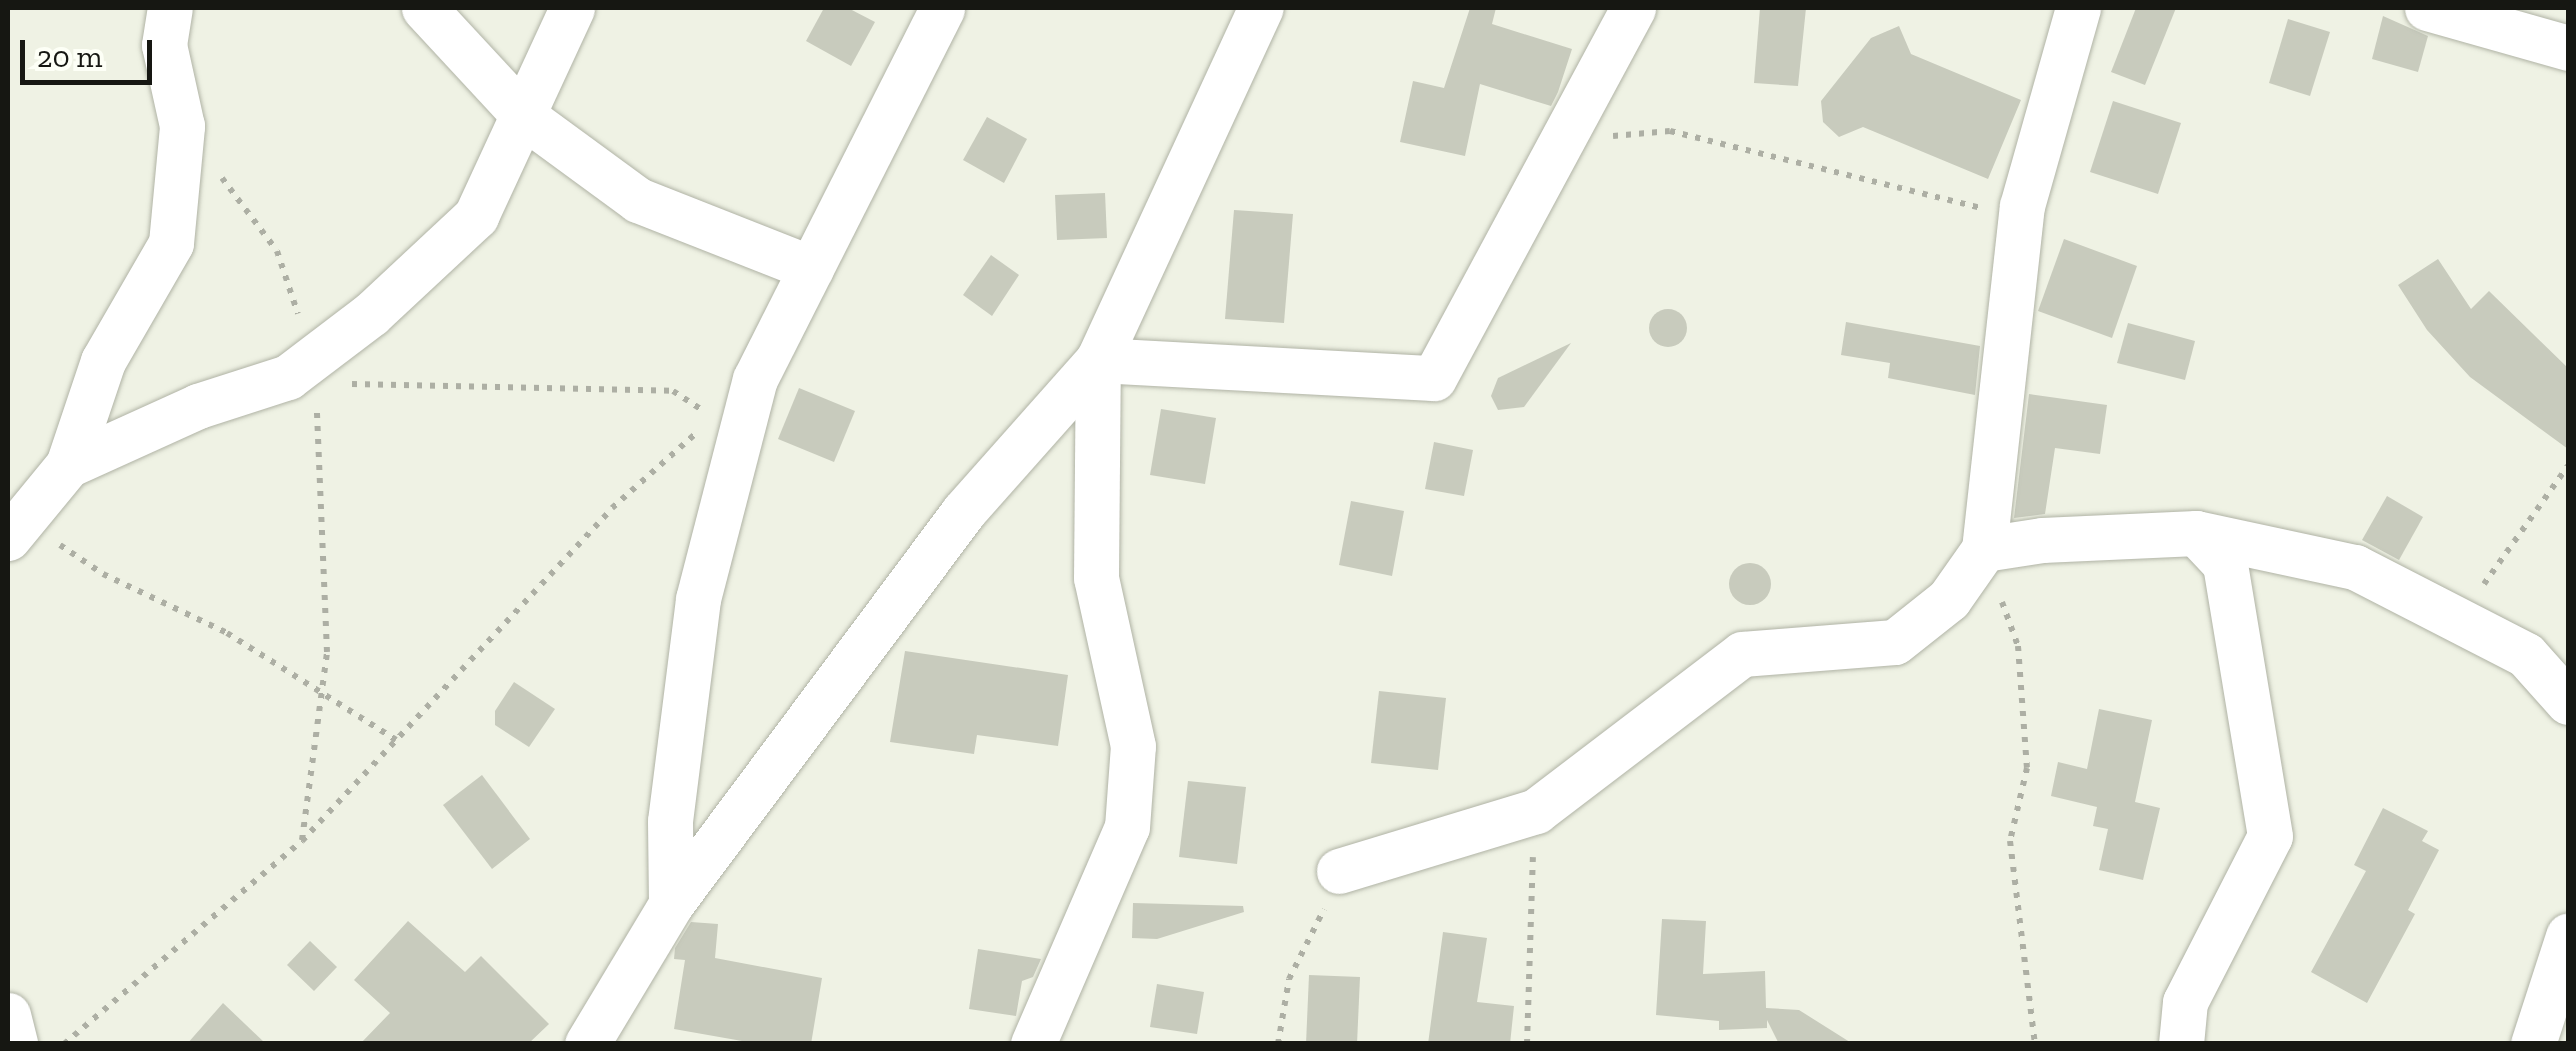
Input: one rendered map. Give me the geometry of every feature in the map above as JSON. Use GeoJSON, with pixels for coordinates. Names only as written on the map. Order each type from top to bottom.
{"type":"FeatureCollection","features":[{"type":"Feature","properties":{"kind":"street"},"geometry":{"type":"LineString","coordinates":[[15,528],[68,466],[102,362],[171,243],[182,126],[164,45],[170,8]]}},
{"type":"Feature","properties":{"kind":"street"},"geometry":{"type":"LineString","coordinates":[[424,8],[526,118],[638,200],[812,268]]}},
{"type":"Feature","properties":{"kind":"street"},"geometry":{"type":"LineString","coordinates":[[68,466],[198,406],[314,370],[476,216],[526,118],[572,8]]}},
{"type":"Feature","properties":{"kind":"street"},"geometry":{"type":"LineString","coordinates":[[670,904],[670,820],[698,599],[755,379],[942,8]]}},
{"type":"Feature","properties":{"kind":"street"},"geometry":{"type":"LineString","coordinates":[[586,1044],[670,904],[963,512],[1098,360],[1261,8]]}},
{"type":"Feature","properties":{"kind":"street"},"geometry":{"type":"LineString","coordinates":[[1098,360],[1434,378],[1634,8]]}},
{"type":"Feature","properties":{"kind":"street"},"geometry":{"type":"LineString","coordinates":[[1339,870],[1536,811],[1742,654],[1895,642],[1949,600],[1984,549],[2022,206],[2078,8]]}},
{"type":"Feature","properties":{"kind":"street"},"geometry":{"type":"LineString","coordinates":[[2427,8],[2568,48]]}},
{"type":"Feature","properties":{"kind":"street"},"geometry":{"type":"LineString","coordinates":[[1032,1044],[1128,826],[1133,746],[1096,578],[1098,360]]}},
{"type":"Feature","properties":{"kind":"street"},"geometry":{"type":"LineString","coordinates":[[1984,549],[2196,533],[2355,567],[2526,656],[2568,702]]}},
{"type":"Feature","properties":{"kind":"street"},"geometry":{"type":"LineString","coordinates":[[2181,1044],[2185,1002],[2270,836],[2225,564],[2196,533]]}},
{"type":"Feature","properties":{"kind":"street"},"geometry":{"type":"LineString","coordinates":[[2533,1044],[2568,936]]}},
{"type":"Feature","properties":{"kind":"street"},"geometry":{"type":"LineString","coordinates":[[8,1015],[15,1044]]}},
{"type":"Feature","properties":{"kind":"path"},"geometry":{"type":"LineString","coordinates":[[182,126],[277,251],[314,370],[327,652],[302,841]]}},
{"type":"Feature","properties":{"kind":"path"},"geometry":{"type":"LineString","coordinates":[[1562,140],[1670,132],[1973,208],[2022,206]]}},
{"type":"Feature","properties":{"kind":"path"},"geometry":{"type":"LineString","coordinates":[[64,1044],[302,841],[612,508],[713,417],[673,392],[388,388],[314,370]]}},
{"type":"Feature","properties":{"kind":"path"},"geometry":{"type":"LineString","coordinates":[[2457,622],[2568,466]]}},
{"type":"Feature","properties":{"kind":"path"},"geometry":{"type":"LineString","coordinates":[[15,528],[226,633],[396,740]]}},
{"type":"Feature","properties":{"kind":"path"},"geometry":{"type":"LineString","coordinates":[[1984,549],[2018,646],[2028,768],[2010,841],[2035,1044]]}},
{"type":"Feature","properties":{"kind":"path"},"geometry":{"type":"LineString","coordinates":[[1527,1044],[1522,1024],[1536,811]]}},
{"type":"Feature","properties":{"kind":"path"},"geometry":{"type":"LineString","coordinates":[[1278,1044],[1288,980],[1339,870]]}},
{"type":"Feature","properties":{"kind":"building"},"geometry":{"type":"Polygon","coordinates":[[[824,8],[848,8],[875,22],[851,66],[806,41],[824,8]]]}},
{"type":"Feature","properties":{"kind":"building"},"geometry":{"type":"Polygon","coordinates":[[[1470,8],[1496,8],[1492,24],[1572,49],[1551,106],[1480,84],[1465,156],[1400,142],[1413,81],[1444,88],[1470,8]]]}},
{"type":"Feature","properties":{"kind":"building"},"geometry":{"type":"Polygon","coordinates":[[[1760,8],[1806,8],[1798,86],[1754,83],[1760,8]]]}},
{"type":"Feature","properties":{"kind":"building"},"geometry":{"type":"Polygon","coordinates":[[[2136,8],[2176,8],[2145,85],[2111,72],[2136,8]]]}},
{"type":"Feature","properties":{"kind":"building"},"geometry":{"type":"Polygon","coordinates":[[[2383,16],[2428,36],[2418,72],[2372,59],[2383,16]]]}},
{"type":"Feature","properties":{"kind":"building"},"geometry":{"type":"Polygon","coordinates":[[[2288,19],[2330,32],[2310,96],[2269,83],[2288,19]]]}},
{"type":"Feature","properties":{"kind":"building"},"geometry":{"type":"Polygon","coordinates":[[[1899,26],[1911,54],[2021,100],[1988,179],[1863,127],[1839,137],[1823,122],[1821,101],[1871,38],[1899,26]]]}},
{"type":"Feature","properties":{"kind":"building"},"geometry":{"type":"Polygon","coordinates":[[[2113,101],[2181,123],[2158,194],[2090,172],[2113,101]]]}},
{"type":"Feature","properties":{"kind":"building"},"geometry":{"type":"Polygon","coordinates":[[[987,117],[1027,139],[1004,183],[963,160],[987,117]]]}},
{"type":"Feature","properties":{"kind":"building"},"geometry":{"type":"Polygon","coordinates":[[[1105,193],[1107,238],[1057,240],[1055,195],[1105,193]]]}},
{"type":"Feature","properties":{"kind":"building"},"geometry":{"type":"Polygon","coordinates":[[[1234,210],[1293,214],[1284,323],[1225,319],[1234,210]]]}},
{"type":"Feature","properties":{"kind":"building"},"geometry":{"type":"Polygon","coordinates":[[[2064,239],[2137,266],[2112,338],[2038,311],[2064,239]]]}},
{"type":"Feature","properties":{"kind":"building"},"geometry":{"type":"Polygon","coordinates":[[[991,255],[1019,275],[992,316],[963,295],[991,255]]]}},
{"type":"Feature","properties":{"kind":"building"},"geometry":{"type":"Polygon","coordinates":[[[2438,259],[2471,309],[2489,291],[2568,368],[2568,449],[2470,377],[2427,330],[2398,285],[2438,259]]]}},
{"type":"Feature","properties":{"kind":"building"},"geometry":{"type":"Polygon","coordinates":[[[1668,309],[1682,314],[1687,328],[1682,342],[1668,347],[1654,342],[1649,328],[1654,314],[1668,309]]]}},
{"type":"Feature","properties":{"kind":"building"},"geometry":{"type":"Polygon","coordinates":[[[1846,322],[1980,346],[1975,395],[1888,378],[1890,363],[1841,355],[1846,322]]]}},
{"type":"Feature","properties":{"kind":"building"},"geometry":{"type":"Polygon","coordinates":[[[2128,323],[2195,341],[2185,380],[2117,363],[2128,323]]]}},
{"type":"Feature","properties":{"kind":"building"},"geometry":{"type":"Polygon","coordinates":[[[1571,343],[1524,407],[1498,410],[1491,396],[1498,378],[1571,343]]]}},
{"type":"Feature","properties":{"kind":"building"},"geometry":{"type":"Polygon","coordinates":[[[799,388],[855,411],[834,462],[778,439],[799,388]]]}},
{"type":"Feature","properties":{"kind":"building"},"geometry":{"type":"Polygon","coordinates":[[[2029,394],[2107,405],[2100,454],[2055,448],[2045,514],[2014,518],[2029,394]]]}},
{"type":"Feature","properties":{"kind":"building"},"geometry":{"type":"Polygon","coordinates":[[[1161,409],[1216,418],[1205,484],[1150,475],[1161,409]]]}},
{"type":"Feature","properties":{"kind":"building"},"geometry":{"type":"Polygon","coordinates":[[[1434,442],[1473,450],[1464,496],[1425,489],[1434,442]]]}},
{"type":"Feature","properties":{"kind":"building"},"geometry":{"type":"Polygon","coordinates":[[[2387,496],[2423,517],[2399,560],[2362,540],[2387,496]]]}},
{"type":"Feature","properties":{"kind":"building"},"geometry":{"type":"Polygon","coordinates":[[[1351,501],[1404,511],[1392,576],[1339,565],[1351,501]]]}},
{"type":"Feature","properties":{"kind":"building"},"geometry":{"type":"Polygon","coordinates":[[[1750,563],[1765,569],[1771,584],[1765,599],[1750,605],[1735,599],[1729,584],[1735,569],[1750,563]]]}},
{"type":"Feature","properties":{"kind":"building"},"geometry":{"type":"Polygon","coordinates":[[[905,651],[1068,675],[1058,746],[977,735],[974,754],[890,742],[905,651]]]}},
{"type":"Feature","properties":{"kind":"building"},"geometry":{"type":"Polygon","coordinates":[[[514,682],[555,709],[529,747],[495,725],[495,711],[514,682]]]}},
{"type":"Feature","properties":{"kind":"building"},"geometry":{"type":"Polygon","coordinates":[[[1379,691],[1446,698],[1438,770],[1371,763],[1379,691]]]}},
{"type":"Feature","properties":{"kind":"building"},"geometry":{"type":"Polygon","coordinates":[[[2099,709],[2152,720],[2135,802],[2160,808],[2143,880],[2099,870],[2108,829],[2093,826],[2097,807],[2051,796],[2058,762],[2087,769],[2099,709]]]}},
{"type":"Feature","properties":{"kind":"building"},"geometry":{"type":"Polygon","coordinates":[[[482,775],[530,839],[492,869],[443,805],[482,775]]]}},
{"type":"Feature","properties":{"kind":"building"},"geometry":{"type":"Polygon","coordinates":[[[1188,781],[1246,787],[1237,864],[1179,857],[1188,781]]]}},
{"type":"Feature","properties":{"kind":"building"},"geometry":{"type":"Polygon","coordinates":[[[2383,808],[2428,831],[2422,841],[2439,850],[2408,910],[2415,914],[2367,1003],[2311,972],[2366,871],[2354,865],[2383,808]]]}},
{"type":"Feature","properties":{"kind":"building"},"geometry":{"type":"Polygon","coordinates":[[[1133,903],[1243,906],[1244,912],[1157,939],[1132,938],[1133,903]]]}},
{"type":"Feature","properties":{"kind":"building"},"geometry":{"type":"Polygon","coordinates":[[[1662,919],[1706,921],[1703,974],[1765,971],[1766,1008],[1799,1010],[1853,1044],[1779,1044],[1767,1020],[1767,1028],[1719,1030],[1719,1021],[1656,1015],[1662,919]]]}},
{"type":"Feature","properties":{"kind":"building"},"geometry":{"type":"Polygon","coordinates":[[[408,921],[465,972],[481,956],[549,1024],[528,1044],[360,1044],[390,1013],[354,980],[408,921]]]}},
{"type":"Feature","properties":{"kind":"building"},"geometry":{"type":"Polygon","coordinates":[[[691,922],[718,924],[715,958],[822,978],[811,1044],[759,1044],[674,1029],[685,960],[674,959],[675,948],[691,922]]]}},
{"type":"Feature","properties":{"kind":"building"},"geometry":{"type":"Polygon","coordinates":[[[1443,932],[1487,938],[1477,1002],[1514,1006],[1510,1044],[1428,1044],[1443,932]]]}},
{"type":"Feature","properties":{"kind":"building"},"geometry":{"type":"Polygon","coordinates":[[[310,941],[337,967],[314,991],[287,965],[310,941]]]}},
{"type":"Feature","properties":{"kind":"building"},"geometry":{"type":"Polygon","coordinates":[[[978,949],[1041,959],[1033,977],[1022,981],[1016,1016],[969,1009],[978,949]]]}},
{"type":"Feature","properties":{"kind":"building"},"geometry":{"type":"Polygon","coordinates":[[[1309,975],[1360,977],[1357,1044],[1306,1044],[1309,975]]]}},
{"type":"Feature","properties":{"kind":"building"},"geometry":{"type":"Polygon","coordinates":[[[1157,984],[1204,992],[1197,1034],[1150,1027],[1157,984]]]}},
{"type":"Feature","properties":{"kind":"building"},"geometry":{"type":"Polygon","coordinates":[[[223,1003],[266,1044],[187,1044],[223,1003]]]}}]}
